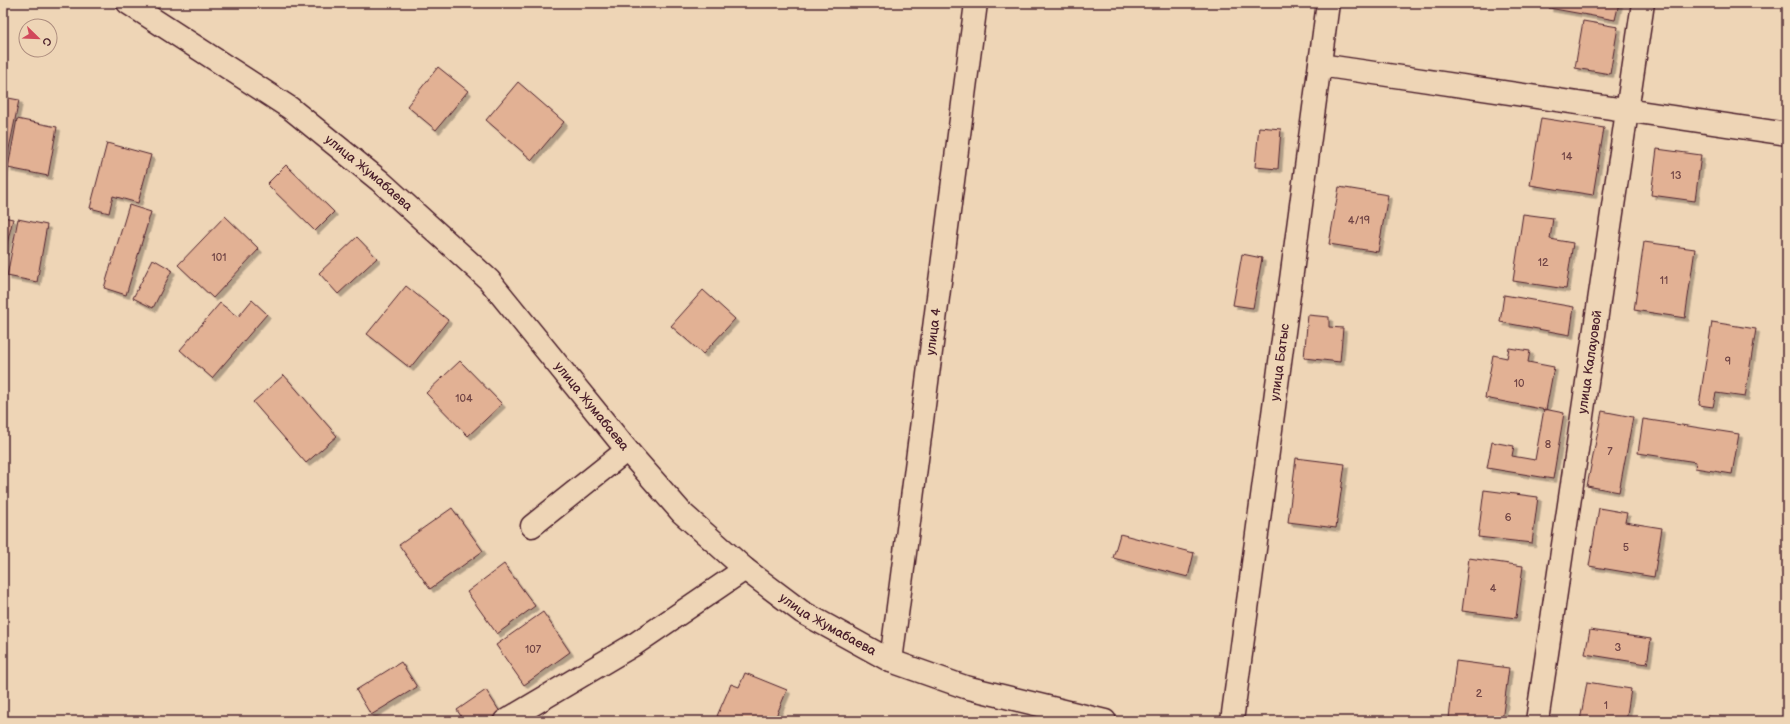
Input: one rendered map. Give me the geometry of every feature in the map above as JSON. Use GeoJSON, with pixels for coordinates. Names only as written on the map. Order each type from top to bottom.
{"type":"FeatureCollection","features":[{"type":"Feature","properties":{"kind":"street","name":"улица Жумабаева"},"geometry":{"type":"LineString","coordinates":[[128,3],[290,108],[380,181],[489,280],[627,450],[682,513],[745,569],[802,612],[891,661],[965,687],[1105,721]]}},
{"type":"Feature","properties":{"kind":"street","name":"улица 4"},"geometry":{"type":"LineString","coordinates":[[891,661],[976,3]]}},
{"type":"Feature","properties":{"kind":"street","name":"улица Батыс"},"geometry":{"type":"LineString","coordinates":[[1232,721],[1328,3]]}},
{"type":"Feature","properties":{"kind":"street","name":"улица Калауовой"},"geometry":{"type":"LineString","coordinates":[[1537,721],[1643,3]]}},
{"type":"Feature","properties":{"kind":"street"},"geometry":{"type":"LineString","coordinates":[[1320,64],[1787,134]]}},
{"type":"Feature","properties":{"kind":"street"},"geometry":{"type":"LineString","coordinates":[[532,526],[627,450]]}},
{"type":"Feature","properties":{"kind":"street"},"geometry":{"type":"LineString","coordinates":[[505,721],[635,644],[745,569]]}},
{"type":"Feature","properties":{"kind":"building"},"geometry":{"type":"Polygon","coordinates":[[[1550,3],[1619,3],[1615,20],[1549,8],[1550,3]]]}},
{"type":"Feature","properties":{"kind":"building"},"geometry":{"type":"Polygon","coordinates":[[[1583,21],[1618,27],[1610,74],[1575,68],[1583,21]]]}},
{"type":"Feature","properties":{"kind":"building"},"geometry":{"type":"Polygon","coordinates":[[[438,67],[468,91],[436,130],[407,106],[438,67]]]}},
{"type":"Feature","properties":{"kind":"building"},"geometry":{"type":"Polygon","coordinates":[[[518,82],[564,122],[532,160],[486,120],[518,82]]]}},
{"type":"Feature","properties":{"kind":"building"},"geometry":{"type":"Polygon","coordinates":[[[3,97],[19,100],[3,178],[3,97]]]}},
{"type":"Feature","properties":{"kind":"building"},"geometry":{"type":"Polygon","coordinates":[[[1541,118],[1604,128],[1593,195],[1530,185],[1541,118]]]}},
{"type":"Feature","properties":{"kind":"building"},"geometry":{"type":"Polygon","coordinates":[[[17,119],[57,127],[48,176],[8,168],[17,119]]]}},
{"type":"Feature","properties":{"kind":"building"},"geometry":{"type":"Polygon","coordinates":[[[1259,127],[1281,129],[1278,169],[1255,167],[1259,127]]]}},
{"type":"Feature","properties":{"kind":"building"},"geometry":{"type":"Polygon","coordinates":[[[107,143],[151,155],[138,203],[113,196],[109,213],[90,208],[107,143]]]}},
{"type":"Feature","properties":{"kind":"building"},"geometry":{"type":"Polygon","coordinates":[[[1657,149],[1701,155],[1695,201],[1651,195],[1657,149]]]}},
{"type":"Feature","properties":{"kind":"building"},"geometry":{"type":"Polygon","coordinates":[[[286,165],[334,212],[315,231],[267,184],[286,165]]]}},
{"type":"Feature","properties":{"kind":"building"},"geometry":{"type":"Polygon","coordinates":[[[1339,187],[1388,195],[1378,252],[1329,244],[1339,187]]]}},
{"type":"Feature","properties":{"kind":"building"},"geometry":{"type":"Polygon","coordinates":[[[129,205],[151,212],[126,295],[104,288],[129,205]]]}},
{"type":"Feature","properties":{"kind":"building"},"geometry":{"type":"Polygon","coordinates":[[[1523,214],[1553,218],[1550,239],[1573,243],[1566,289],[1513,281],[1523,214]]]}},
{"type":"Feature","properties":{"kind":"building"},"geometry":{"type":"Polygon","coordinates":[[[225,216],[259,249],[213,298],[178,265],[225,216]]]}},
{"type":"Feature","properties":{"kind":"building"},"geometry":{"type":"Polygon","coordinates":[[[3,217],[13,219],[5,252],[3,251],[3,217]]]}},
{"type":"Feature","properties":{"kind":"building"},"geometry":{"type":"Polygon","coordinates":[[[18,219],[47,225],[37,282],[7,276],[18,219]]]}},
{"type":"Feature","properties":{"kind":"building"},"geometry":{"type":"Polygon","coordinates":[[[357,237],[377,258],[338,294],[319,273],[357,237]]]}},
{"type":"Feature","properties":{"kind":"building"},"geometry":{"type":"Polygon","coordinates":[[[1644,242],[1695,249],[1685,318],[1634,310],[1644,242]]]}},
{"type":"Feature","properties":{"kind":"building"},"geometry":{"type":"Polygon","coordinates":[[[1242,254],[1262,258],[1253,308],[1233,305],[1242,254]]]}},
{"type":"Feature","properties":{"kind":"building"},"geometry":{"type":"Polygon","coordinates":[[[153,259],[172,270],[153,308],[133,298],[153,259]]]}},
{"type":"Feature","properties":{"kind":"building"},"geometry":{"type":"Polygon","coordinates":[[[406,286],[448,320],[410,368],[367,334],[406,286]]]}},
{"type":"Feature","properties":{"kind":"building"},"geometry":{"type":"Polygon","coordinates":[[[703,290],[735,319],[703,354],[671,326],[703,290]]]}},
{"type":"Feature","properties":{"kind":"building"},"geometry":{"type":"Polygon","coordinates":[[[1504,295],[1574,307],[1570,335],[1500,322],[1504,295]]]}},
{"type":"Feature","properties":{"kind":"building"},"geometry":{"type":"Polygon","coordinates":[[[252,300],[267,314],[212,378],[180,350],[220,303],[238,317],[252,300]]]}},
{"type":"Feature","properties":{"kind":"building"},"geometry":{"type":"Polygon","coordinates":[[[1308,315],[1329,317],[1329,327],[1343,328],[1340,362],[1304,358],[1308,315]]]}},
{"type":"Feature","properties":{"kind":"building"},"geometry":{"type":"Polygon","coordinates":[[[1712,322],[1756,329],[1745,397],[1716,393],[1713,407],[1699,405],[1712,322]]]}},
{"type":"Feature","properties":{"kind":"building"},"geometry":{"type":"Polygon","coordinates":[[[1509,348],[1530,351],[1528,362],[1554,367],[1546,410],[1485,398],[1493,355],[1507,358],[1509,348]]]}},
{"type":"Feature","properties":{"kind":"building"},"geometry":{"type":"Polygon","coordinates":[[[460,361],[502,404],[468,436],[426,393],[460,361]]]}},
{"type":"Feature","properties":{"kind":"building"},"geometry":{"type":"Polygon","coordinates":[[[284,375],[337,436],[306,463],[253,402],[284,375]]]}},
{"type":"Feature","properties":{"kind":"building"},"geometry":{"type":"Polygon","coordinates":[[[1544,409],[1564,413],[1553,479],[1487,468],[1492,442],[1514,446],[1512,456],[1535,460],[1544,409]]]}},
{"type":"Feature","properties":{"kind":"building"},"geometry":{"type":"Polygon","coordinates":[[[1602,411],[1633,417],[1619,492],[1587,486],[1602,411]]]}},
{"type":"Feature","properties":{"kind":"building"},"geometry":{"type":"Polygon","coordinates":[[[1643,419],[1739,434],[1732,474],[1695,468],[1696,462],[1638,453],[1643,419]]]}},
{"type":"Feature","properties":{"kind":"building"},"geometry":{"type":"Polygon","coordinates":[[[1296,458],[1345,464],[1336,528],[1288,522],[1296,458]]]}},
{"type":"Feature","properties":{"kind":"building"},"geometry":{"type":"Polygon","coordinates":[[[1484,490],[1538,497],[1532,543],[1478,537],[1484,490]]]}},
{"type":"Feature","properties":{"kind":"building"},"geometry":{"type":"Polygon","coordinates":[[[452,508],[483,551],[430,589],[399,545],[452,508]]]}},
{"type":"Feature","properties":{"kind":"building"},"geometry":{"type":"Polygon","coordinates":[[[1599,508],[1627,513],[1625,522],[1662,528],[1654,577],[1589,566],[1599,508]]]}},
{"type":"Feature","properties":{"kind":"building"},"geometry":{"type":"Polygon","coordinates":[[[1787,532],[1787,574],[1782,573],[1787,532]]]}},
{"type":"Feature","properties":{"kind":"building"},"geometry":{"type":"Polygon","coordinates":[[[1120,534],[1194,553],[1188,577],[1113,558],[1120,534]]]}},
{"type":"Feature","properties":{"kind":"building"},"geometry":{"type":"Polygon","coordinates":[[[1469,558],[1523,566],[1516,618],[1462,611],[1469,558]]]}},
{"type":"Feature","properties":{"kind":"building"},"geometry":{"type":"Polygon","coordinates":[[[504,564],[535,606],[497,634],[467,592],[504,564]]]}},
{"type":"Feature","properties":{"kind":"building"},"geometry":{"type":"Polygon","coordinates":[[[543,612],[570,652],[524,685],[496,645],[543,612]]]}},
{"type":"Feature","properties":{"kind":"building"},"geometry":{"type":"Polygon","coordinates":[[[1590,630],[1651,639],[1647,664],[1585,654],[1590,630]]]}},
{"type":"Feature","properties":{"kind":"building"},"geometry":{"type":"Polygon","coordinates":[[[1456,661],[1509,668],[1502,721],[1474,721],[1449,718],[1456,661]]]}},
{"type":"Feature","properties":{"kind":"building"},"geometry":{"type":"Polygon","coordinates":[[[401,662],[417,687],[371,715],[356,690],[401,662]]]}},
{"type":"Feature","properties":{"kind":"building"},"geometry":{"type":"Polygon","coordinates":[[[745,673],[787,690],[774,721],[729,721],[717,716],[731,684],[739,687],[745,673]]]}},
{"type":"Feature","properties":{"kind":"building"},"geometry":{"type":"Polygon","coordinates":[[[1587,682],[1631,689],[1626,721],[1580,721],[1587,682]]]}},
{"type":"Feature","properties":{"kind":"building"},"geometry":{"type":"Polygon","coordinates":[[[486,690],[500,712],[487,721],[464,721],[457,710],[486,690]]]}},
{"type":"Feature","properties":{"kind":"building"},"geometry":{"type":"Polygon","coordinates":[[[1706,716],[1753,721],[1705,721],[1706,716]]]}}]}
